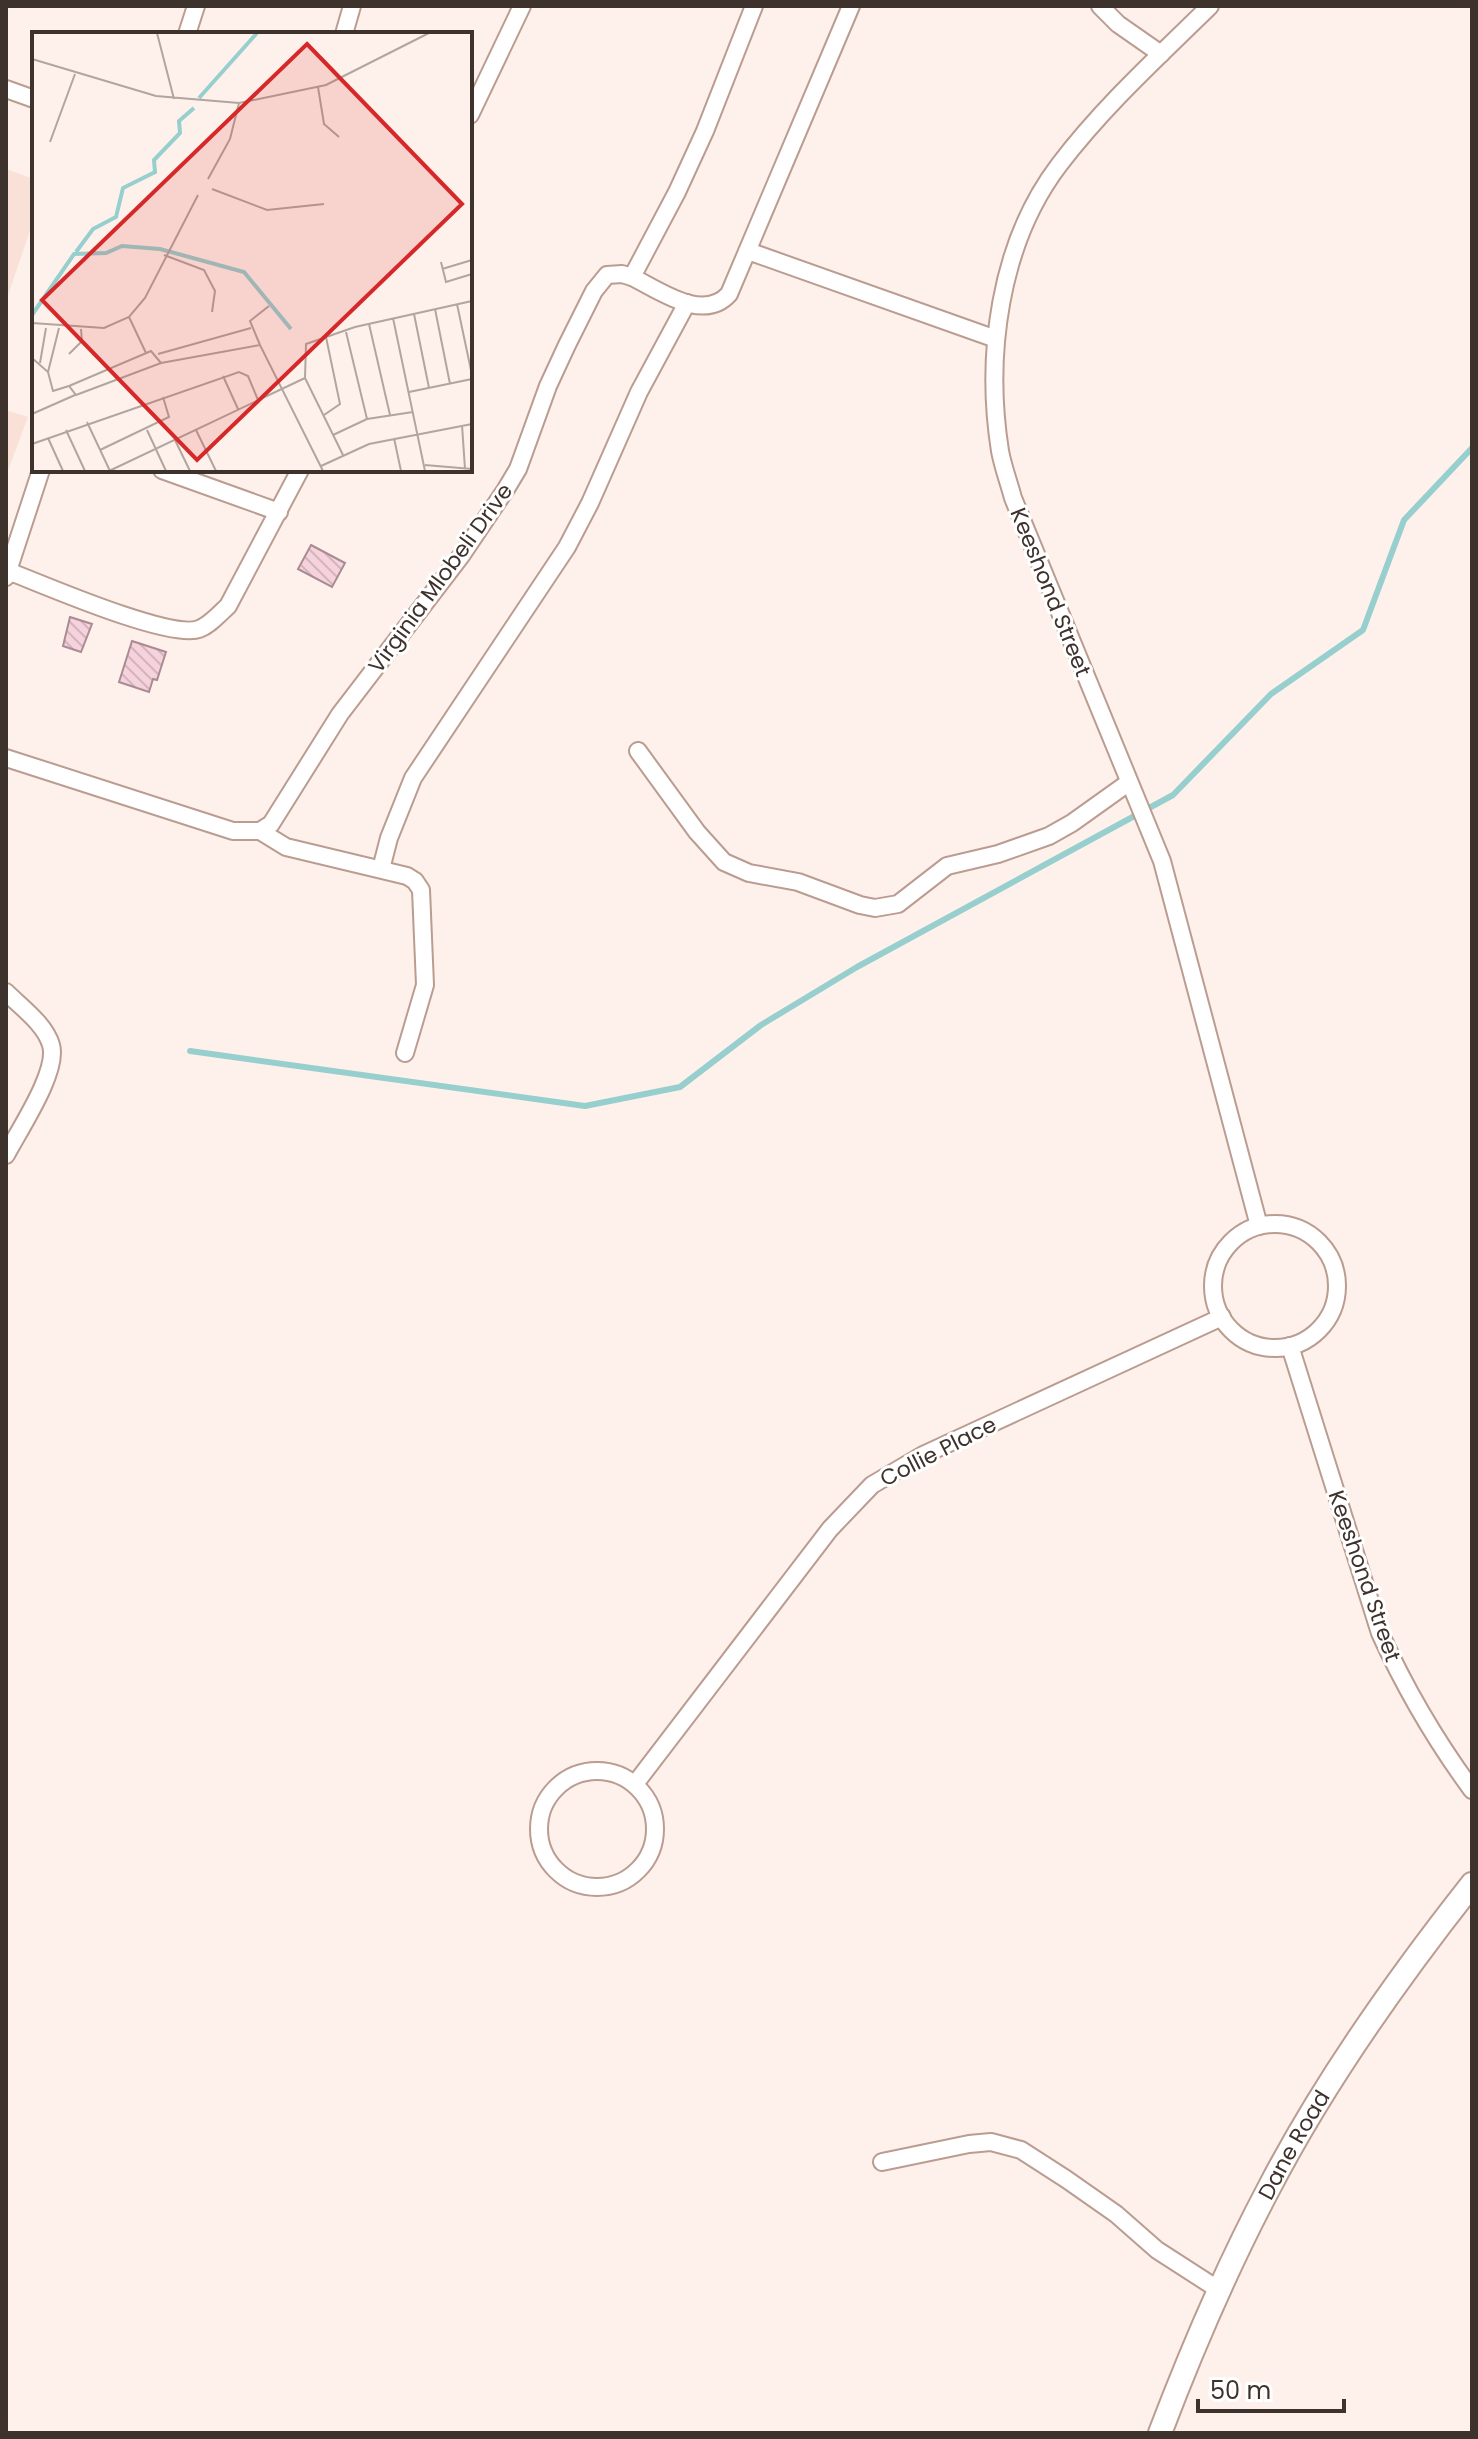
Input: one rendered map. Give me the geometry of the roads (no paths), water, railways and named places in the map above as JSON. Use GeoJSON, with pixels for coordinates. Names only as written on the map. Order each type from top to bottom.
{"type":"FeatureCollection","features":[{"type":"Feature","properties":{"kind":"street"},"geometry":{"type":"LineString","coordinates":[[188,32],[196,6]]}},
{"type":"Feature","properties":{"kind":"street"},"geometry":{"type":"LineString","coordinates":[[345,32],[352,6]]}},
{"type":"Feature","properties":{"kind":"street"},"geometry":{"type":"LineString","coordinates":[[472,111],[522,6]]}},
{"type":"Feature","properties":{"kind":"street"},"geometry":{"type":"LineString","coordinates":[[754,6],[705,131],[632,277],[687,303],[707,306],[723,300],[733,286],[851,6]]}},
{"type":"Feature","properties":{"kind":"street"},"geometry":{"type":"LineString","coordinates":[[1100,6],[1118,24],[1161,54]]}},
{"type":"Feature","properties":{"kind":"street","name":"Keeshond Street"},"geometry":{"type":"LineString","coordinates":[[1210,6],[1095,122],[1058,167],[1036,203],[1016,248],[996,339],[997,417],[1001,453],[1013,498],[1162,861],[1259,1226]]}},
{"type":"Feature","properties":{"kind":"street"},"geometry":{"type":"LineString","coordinates":[[6,89],[32,98]]}},
{"type":"Feature","properties":{"kind":"street"},"geometry":{"type":"LineString","coordinates":[[748,251],[996,339]]}},
{"type":"Feature","properties":{"kind":"street","name":"Virginia Mlobeli Drive"},"geometry":{"type":"LineString","coordinates":[[260,831],[271,824],[282,809],[340,714],[461,556],[506,489],[528,445],[548,386],[597,285],[607,275],[615,273],[632,277]]}},
{"type":"Feature","properties":{"kind":"street"},"geometry":{"type":"LineString","coordinates":[[381,869],[389,838],[413,778],[567,547],[639,392],[687,303]]}},
{"type":"Feature","properties":{"kind":"street"},"geometry":{"type":"LineString","coordinates":[[40,472],[7,574],[165,629],[198,630],[228,606],[299,472]]}},
{"type":"Feature","properties":{"kind":"street"},"geometry":{"type":"LineString","coordinates":[[168,472],[279,512]]}},
{"type":"Feature","properties":{"kind":"street"},"geometry":{"type":"LineString","coordinates":[[638,751],[697,832],[724,862],[749,873],[798,882],[875,908],[898,904],[947,866],[998,854],[1049,836],[1128,783]]}},
{"type":"Feature","properties":{"kind":"street"},"geometry":{"type":"LineString","coordinates":[[6,758],[233,831],[260,831],[286,847],[381,869],[415,881],[424,900],[425,985],[405,1053]]}},
{"type":"Feature","properties":{"kind":"street"},"geometry":{"type":"LineString","coordinates":[[6,992],[43,1030],[51,1043],[52,1057],[49,1072],[6,1155]]}},
{"type":"Feature","properties":{"kind":"street"},"geometry":{"type":"LineString","coordinates":[[1277,1224],[1295,1227],[1310,1234],[1328,1254],[1337,1279],[1333,1305],[1321,1328],[1307,1339],[1274,1348],[1244,1340],[1222,1317],[1215,1302],[1213,1286],[1218,1263],[1232,1242],[1244,1232],[1277,1224]]}},
{"type":"Feature","properties":{"kind":"street","name":"Collie Place"},"geometry":{"type":"LineString","coordinates":[[635,1784],[830,1529],[872,1485],[923,1455],[1222,1317]]}},
{"type":"Feature","properties":{"kind":"street","name":"Keeshond Street"},"geometry":{"type":"LineString","coordinates":[[1290,1346],[1380,1633],[1425,1719],[1472,1790]]}},
{"type":"Feature","properties":{"kind":"street"},"geometry":{"type":"LineString","coordinates":[[580,1773],[618,1774],[635,1784],[647,1799],[654,1817],[655,1836],[649,1855],[638,1871],[622,1882],[603,1888],[584,1887],[566,1880],[552,1867],[542,1851],[538,1832],[540,1812],[549,1795],[563,1781],[580,1773]]}},
{"type":"Feature","properties":{"kind":"street","name":"Dane Road"},"geometry":{"type":"LineString","coordinates":[[1160,2433],[1194,2342],[1269,2186],[1322,2097],[1413,1961],[1472,1884]]}},
{"type":"Feature","properties":{"kind":"street"},"geometry":{"type":"LineString","coordinates":[[882,2162],[991,2142],[1021,2150],[1116,2214],[1157,2250],[1219,2290]]}},
{"type":"Feature","properties":{"kind":"waterway"},"geometry":{"type":"LineString","coordinates":[[190,1051],[585,1106],[680,1087],[761,1025],[857,967],[1173,795],[1271,694],[1363,630],[1404,520],[1472,448]]}}]}
